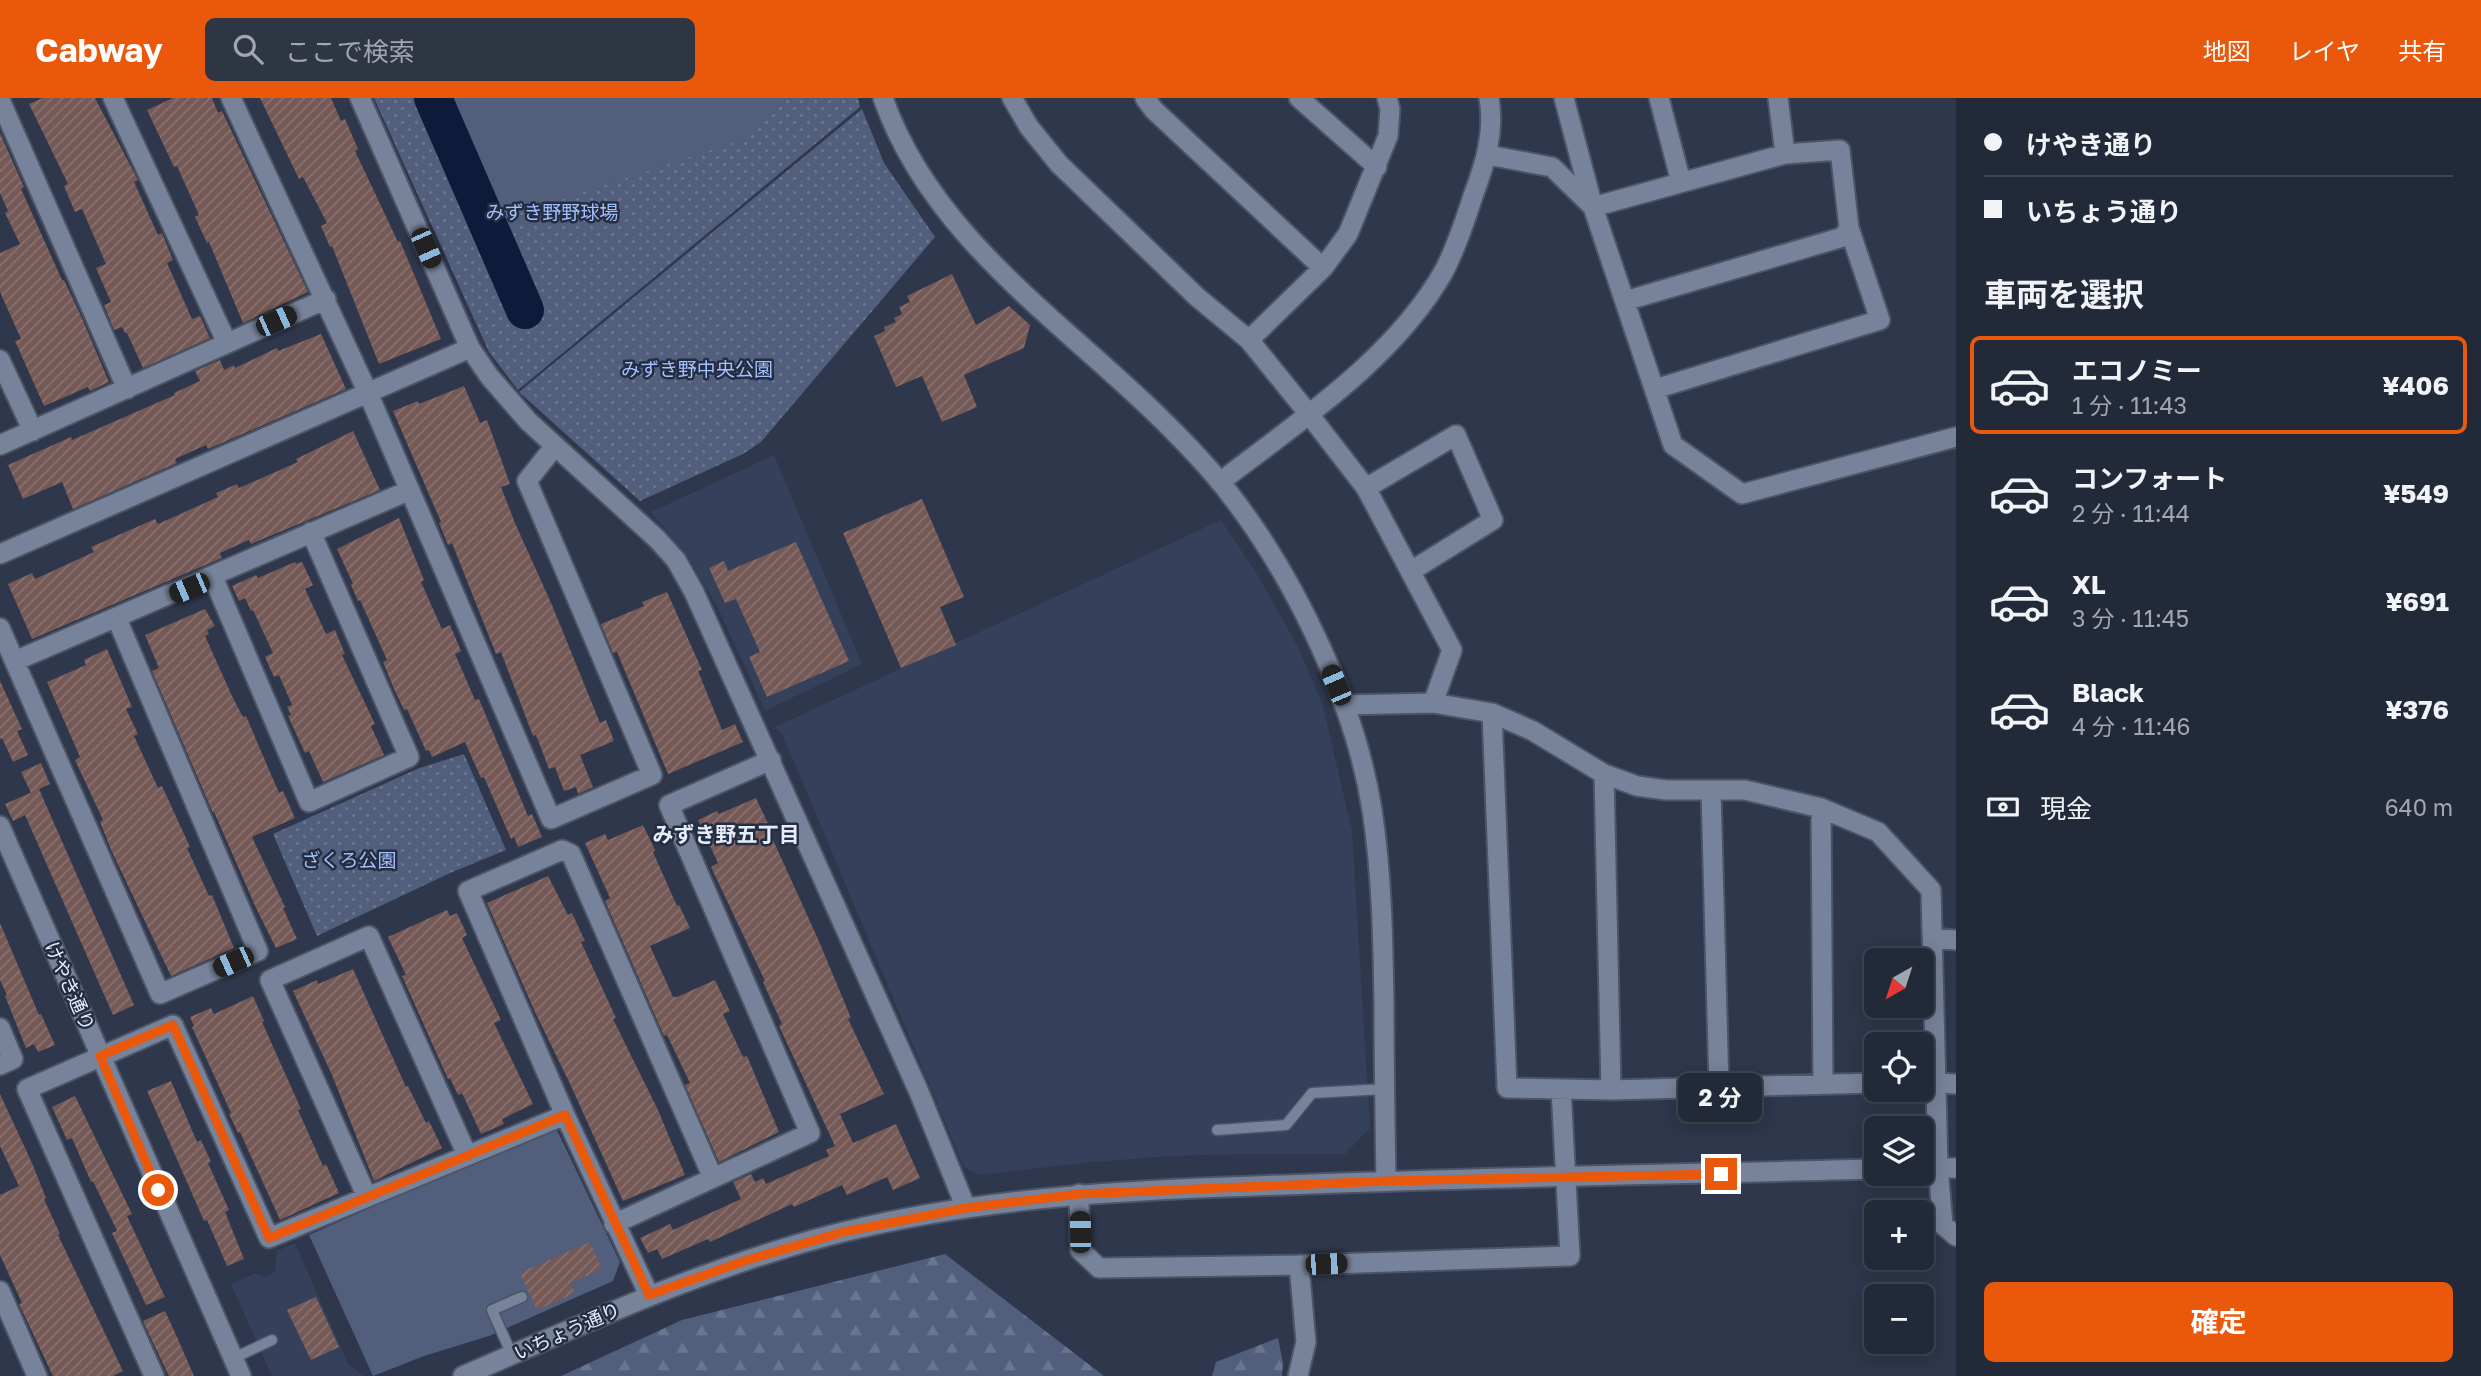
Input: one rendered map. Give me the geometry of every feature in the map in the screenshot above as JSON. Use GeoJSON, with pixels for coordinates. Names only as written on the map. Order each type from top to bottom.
{"type":"FeatureCollection","features":[{"type":"Feature","properties":{"kind":"street"},"geometry":{"type":"LineString","coordinates":[[113,98],[227,343]]}},
{"type":"Feature","properties":{"kind":"street"},"geometry":{"type":"LineString","coordinates":[[232,98],[368,393],[551,819],[652,775],[527,481],[555,446]]}},
{"type":"Feature","properties":{"kind":"street"},"geometry":{"type":"LineString","coordinates":[[360,98],[470,348],[509,400],[555,446],[631,513],[676,560],[710,624],[771,760],[919,1092],[966,1208]]}},
{"type":"Feature","properties":{"kind":"street"},"geometry":{"type":"LineString","coordinates":[[883,98],[892,124],[908,154],[931,193],[956,225],[1028,297],[1150,408],[1220,482],[1246,515],[1304,614],[1344,705],[1362,762],[1372,810],[1383,951],[1386,1181]]}},
{"type":"Feature","properties":{"kind":"street"},"geometry":{"type":"LineString","coordinates":[[1012,98],[1029,127],[1059,164],[1197,297],[1249,340],[1366,488],[1452,650],[1433,704]]}},
{"type":"Feature","properties":{"kind":"street"},"geometry":{"type":"LineString","coordinates":[[1145,98],[1154,110],[1323,268]]}},
{"type":"Feature","properties":{"kind":"street"},"geometry":{"type":"LineString","coordinates":[[1299,98],[1377,167]]}},
{"type":"Feature","properties":{"kind":"street"},"geometry":{"type":"LineString","coordinates":[[1249,340],[1323,268],[1348,234],[1388,136],[1390,109],[1387,98]]}},
{"type":"Feature","properties":{"kind":"street"},"geometry":{"type":"LineString","coordinates":[[1220,482],[1375,357],[1407,325],[1444,270],[1488,155],[1492,115],[1489,98]]}},
{"type":"Feature","properties":{"kind":"street"},"geometry":{"type":"LineString","coordinates":[[1564,98],[1593,206],[1673,445],[1742,494],[1956,437]]}},
{"type":"Feature","properties":{"kind":"street"},"geometry":{"type":"LineString","coordinates":[[1659,98],[1681,182]]}},
{"type":"Feature","properties":{"kind":"street"},"geometry":{"type":"LineString","coordinates":[[1778,98],[1785,154]]}},
{"type":"Feature","properties":{"kind":"street"},"geometry":{"type":"LineString","coordinates":[[0,100],[127,389]]}},
{"type":"Feature","properties":{"kind":"street"},"geometry":{"type":"LineString","coordinates":[[1593,206],[1785,154],[1840,150],[1849,228],[1880,320],[1655,389]]}},
{"type":"Feature","properties":{"kind":"street"},"geometry":{"type":"LineString","coordinates":[[1488,155],[1552,167],[1593,206]]}},
{"type":"Feature","properties":{"kind":"street"},"geometry":{"type":"LineString","coordinates":[[1625,301],[1843,237],[1849,228]]}},
{"type":"Feature","properties":{"kind":"street"},"geometry":{"type":"LineString","coordinates":[[0,445],[326,299]]}},
{"type":"Feature","properties":{"kind":"street"},"geometry":{"type":"LineString","coordinates":[[0,554],[470,348]]}},
{"type":"Feature","properties":{"kind":"street"},"geometry":{"type":"LineString","coordinates":[[0,360],[33,431]]}},
{"type":"Feature","properties":{"kind":"street"},"geometry":{"type":"LineString","coordinates":[[1366,488],[1456,435],[1493,520],[1411,571]]}},
{"type":"Feature","properties":{"kind":"street"},"geometry":{"type":"LineString","coordinates":[[15,661],[410,490]]}},
{"type":"Feature","properties":{"kind":"street"},"geometry":{"type":"LineString","coordinates":[[212,577],[309,802],[409,757],[310,532]]}},
{"type":"Feature","properties":{"kind":"street"},"geometry":{"type":"LineString","coordinates":[[0,628],[160,994],[258,951],[117,619]]}},
{"type":"Feature","properties":{"kind":"street"},"geometry":{"type":"LineString","coordinates":[[1344,705],[1433,704],[1492,713],[1533,731],[1604,774],[1646,787],[1666,790],[1745,790],[1821,808],[1878,832],[1931,890],[1933,938],[1930,1032]]}},
{"type":"Feature","properties":{"kind":"street"},"geometry":{"type":"LineString","coordinates":[[1492,713],[1507,1088],[1611,1090],[1864,1083]]}},
{"type":"Feature","properties":{"kind":"street"},"geometry":{"type":"LineString","coordinates":[[614,1224],[810,1133],[669,805],[771,760]]}},
{"type":"Feature","properties":{"kind":"street"},"geometry":{"type":"LineString","coordinates":[[1604,774],[1611,1090]]}},
{"type":"Feature","properties":{"kind":"street"},"geometry":{"type":"LineString","coordinates":[[1710,791],[1719,1088]]}},
{"type":"Feature","properties":{"kind":"street"},"geometry":{"type":"LineString","coordinates":[[1821,808],[1823,1084]]}},
{"type":"Feature","properties":{"kind":"street","name":"けやき通り"},"geometry":{"type":"LineString","coordinates":[[0,826],[237,1367]]}},
{"type":"Feature","properties":{"kind":"street"},"geometry":{"type":"LineString","coordinates":[[649,1295],[565,1115],[468,891],[562,850],[571,854],[713,1178]]}},
{"type":"Feature","properties":{"kind":"street"},"geometry":{"type":"LineString","coordinates":[[367,1197],[270,980],[369,936],[467,1155]]}},
{"type":"Feature","properties":{"kind":"street"},"geometry":{"type":"LineString","coordinates":[[1933,938],[1956,940]]}},
{"type":"Feature","properties":{"kind":"street"},"geometry":{"type":"LineString","coordinates":[[155,1376],[27,1089],[173,1025],[269,1238],[565,1115]]}},
{"type":"Feature","properties":{"kind":"street"},"geometry":{"type":"LineString","coordinates":[[0,1028],[13,1059],[0,1065]]}},
{"type":"Feature","properties":{"kind":"street"},"geometry":{"type":"LineString","coordinates":[[1934,1082],[1956,1084]]}},
{"type":"Feature","properties":{"kind":"street"},"geometry":{"type":"LineString","coordinates":[[1079,1194],[1080,1251],[1099,1268],[1570,1256],[1562,1089]]}},
{"type":"Feature","properties":{"kind":"street"},"geometry":{"type":"LineString","coordinates":[[1931,1102],[1943,1225],[1956,1236]]}},
{"type":"Feature","properties":{"kind":"street","name":"いちょう通り"},"geometry":{"type":"LineString","coordinates":[[463,1376],[649,1295],[744,1261],[843,1232],[966,1208],[1079,1194],[1386,1181],[1864,1170]]}},
{"type":"Feature","properties":{"kind":"street"},"geometry":{"type":"LineString","coordinates":[[1298,1265],[1306,1342],[1298,1376]]}},
{"type":"Feature","properties":{"kind":"street"},"geometry":{"type":"LineString","coordinates":[[0,1291],[37,1376]]}},
{"type":"Feature","properties":{"kind":"lane"},"geometry":{"type":"LineString","coordinates":[[1217,1130],[1286,1125],[1312,1093],[1385,1089]]}},
{"type":"Feature","properties":{"kind":"lane"},"geometry":{"type":"LineString","coordinates":[[512,1355],[492,1310],[522,1297]]}},
{"type":"Feature","properties":{"kind":"lane"},"geometry":{"type":"LineString","coordinates":[[237,1367],[272,1340]]}},
{"type":"Feature","properties":{"kind":"shaded area"},"geometry":{"type":"Polygon","coordinates":[[[774,455],[862,664],[765,711],[717,606],[687,555],[651,512],[774,455]]]}},
{"type":"Feature","properties":{"kind":"shaded area"},"geometry":{"type":"Polygon","coordinates":[[[1221,520],[1259,577],[1300,651],[1323,706],[1352,831],[1370,1128],[1345,1154],[1171,1156],[979,1175],[964,1167],[782,733],[773,728],[1221,520]]]}},
{"type":"Feature","properties":{"kind":"shaded area"},"geometry":{"type":"Polygon","coordinates":[[[295,1243],[348,1364],[364,1376],[272,1376],[231,1284],[256,1273],[264,1277],[275,1272],[277,1251],[295,1243]]]}},
{"type":"Feature","properties":{"kind":"green space","name":"みずき野野球場"},"geometry":{"type":"Polygon","coordinates":[[[374,98],[858,98],[860,107],[518,390],[489,352],[374,98]]]}},
{"type":"Feature","properties":{"kind":"green space"},"geometry":{"type":"Polygon","coordinates":[[[448,98],[786,98],[748,138],[520,213],[483,196],[448,98]]]}},
{"type":"Feature","properties":{"kind":"green space","name":"みずき野中央公園"},"geometry":{"type":"Polygon","coordinates":[[[862,109],[884,163],[935,237],[761,442],[743,454],[640,501],[519,392],[862,109]]]}},
{"type":"Feature","properties":{"kind":"green space","name":"ざくろ公園"},"geometry":{"type":"Polygon","coordinates":[[[464,754],[506,850],[450,873],[317,936],[273,834],[417,769],[464,754]]]}},
{"type":"Feature","properties":{"kind":"green space"},"geometry":{"type":"Polygon","coordinates":[[[555,1126],[620,1262],[613,1281],[489,1336],[424,1356],[373,1376],[309,1235],[555,1126]]]}},
{"type":"Feature","properties":{"kind":"green space"},"geometry":{"type":"Polygon","coordinates":[[[945,1254],[1104,1376],[561,1376],[682,1320],[945,1254]]]}},
{"type":"Feature","properties":{"kind":"green space"},"geometry":{"type":"Polygon","coordinates":[[[1278,1338],[1283,1363],[1282,1376],[1212,1376],[1216,1362],[1278,1338]]]}},
{"type":"Feature","properties":{"kind":"building"},"geometry":{"type":"Polygon","coordinates":[[[43,98],[95,98],[138,180],[134,182],[158,235],[162,233],[173,260],[167,263],[192,319],[200,316],[210,338],[143,368],[127,333],[122,327],[114,330],[104,305],[111,302],[96,268],[106,264],[82,209],[75,212],[64,186],[68,184],[29,104],[43,98]]]}},
{"type":"Feature","properties":{"kind":"building"},"geometry":{"type":"Polygon","coordinates":[[[173,98],[212,98],[218,113],[222,111],[308,292],[243,323],[209,242],[207,243],[195,217],[199,215],[177,166],[174,167],[147,110],[173,98]]]}},
{"type":"Feature","properties":{"kind":"building"},"geometry":{"type":"Polygon","coordinates":[[[260,98],[331,98],[341,121],[345,119],[358,149],[355,151],[398,242],[400,241],[441,339],[379,364],[332,246],[330,247],[321,226],[327,223],[303,177],[299,179],[260,98]]]}},
{"type":"Feature","properties":{"kind":"building"},"geometry":{"type":"Polygon","coordinates":[[[0,133],[24,187],[21,189],[109,382],[90,391],[88,387],[44,406],[15,341],[21,339],[0,292],[0,253],[20,244],[5,213],[8,211],[0,193],[0,133]]]}},
{"type":"Feature","properties":{"kind":"building"},"geometry":{"type":"Polygon","coordinates":[[[952,274],[976,325],[1009,306],[1030,325],[1024,348],[964,375],[977,407],[942,422],[922,376],[896,387],[874,336],[885,331],[884,327],[896,322],[894,318],[902,314],[899,307],[910,302],[907,296],[952,274]]]}},
{"type":"Feature","properties":{"kind":"building"},"geometry":{"type":"Polygon","coordinates":[[[321,334],[346,389],[208,449],[206,445],[175,459],[177,463],[73,509],[62,482],[23,499],[8,465],[175,395],[174,393],[200,381],[195,371],[220,360],[224,370],[234,365],[235,368],[277,348],[278,351],[321,334]]]}},
{"type":"Feature","properties":{"kind":"building"},"geometry":{"type":"Polygon","coordinates":[[[464,386],[480,423],[487,420],[510,484],[501,487],[515,523],[600,723],[606,720],[614,741],[580,755],[593,787],[578,794],[576,787],[564,791],[555,767],[549,769],[536,735],[533,736],[501,652],[496,654],[452,543],[448,545],[439,523],[441,522],[393,411],[464,386]]]}},
{"type":"Feature","properties":{"kind":"building"},"geometry":{"type":"Polygon","coordinates":[[[353,431],[380,490],[251,544],[249,540],[220,553],[222,558],[32,639],[8,584],[32,573],[35,579],[94,552],[91,547],[155,519],[158,524],[218,497],[216,493],[237,484],[239,488],[298,462],[296,459],[353,431]]]}},
{"type":"Feature","properties":{"kind":"building"},"geometry":{"type":"Polygon","coordinates":[[[922,499],[964,597],[940,607],[956,645],[901,668],[843,533],[922,499]]]}},
{"type":"Feature","properties":{"kind":"building"},"geometry":{"type":"Polygon","coordinates":[[[399,518],[424,580],[421,582],[442,629],[450,625],[461,651],[455,654],[475,700],[479,699],[528,816],[532,814],[542,837],[518,847],[514,837],[511,839],[484,777],[481,778],[465,742],[432,757],[429,750],[426,751],[407,709],[404,710],[394,689],[383,662],[387,660],[360,600],[358,601],[337,549],[399,518]]]}},
{"type":"Feature","properties":{"kind":"building"},"geometry":{"type":"Polygon","coordinates":[[[796,542],[849,661],[767,697],[749,657],[760,652],[736,599],[725,603],[709,568],[724,561],[728,571],[796,542]]]}},
{"type":"Feature","properties":{"kind":"building"},"geometry":{"type":"Polygon","coordinates":[[[295,562],[302,562],[313,585],[305,589],[326,634],[335,630],[345,654],[342,655],[375,724],[371,726],[384,755],[323,782],[309,751],[305,753],[288,716],[291,715],[287,707],[292,705],[279,675],[274,677],[265,657],[273,653],[253,610],[251,611],[245,598],[239,601],[232,586],[295,562]]]}},
{"type":"Feature","properties":{"kind":"building"},"geometry":{"type":"Polygon","coordinates":[[[667,592],[702,670],[698,671],[722,730],[735,724],[743,742],[668,774],[617,652],[613,653],[601,624],[644,606],[642,602],[667,592]]]}},
{"type":"Feature","properties":{"kind":"building"},"geometry":{"type":"Polygon","coordinates":[[[205,609],[215,626],[207,630],[209,634],[205,636],[232,696],[243,717],[246,716],[279,793],[283,791],[295,818],[252,837],[297,939],[276,948],[213,813],[152,671],[159,668],[145,635],[205,609]]]}},
{"type":"Feature","properties":{"kind":"building"},"geometry":{"type":"Polygon","coordinates":[[[107,649],[132,707],[126,709],[138,734],[134,736],[158,788],[162,786],[190,847],[187,848],[209,896],[212,895],[234,948],[171,976],[112,852],[100,822],[103,820],[75,760],[80,757],[47,682],[86,665],[84,660],[107,649]]]}},
{"type":"Feature","properties":{"kind":"building"},"geometry":{"type":"Polygon","coordinates":[[[0,681],[22,729],[17,731],[28,755],[13,762],[2,738],[0,739],[0,681]]]}},
{"type":"Feature","properties":{"kind":"building"},"geometry":{"type":"Polygon","coordinates":[[[41,763],[50,784],[31,793],[21,772],[41,763]]]}},
{"type":"Feature","properties":{"kind":"building"},"geometry":{"type":"Polygon","coordinates":[[[39,789],[134,1005],[113,1015],[25,815],[13,821],[5,804],[39,789]]]}},
{"type":"Feature","properties":{"kind":"building"},"geometry":{"type":"Polygon","coordinates":[[[756,798],[851,1018],[848,1019],[884,1094],[840,1114],[853,1143],[896,1124],[920,1178],[893,1190],[887,1177],[847,1195],[842,1185],[794,1207],[792,1204],[710,1242],[708,1239],[662,1259],[657,1249],[648,1253],[640,1238],[670,1224],[673,1230],[741,1199],[733,1182],[751,1174],[755,1182],[763,1178],[766,1184],[829,1156],[826,1150],[835,1146],[779,1026],[782,1024],[763,982],[765,981],[711,867],[718,863],[698,820],[756,798]]]}},
{"type":"Feature","properties":{"kind":"building"},"geometry":{"type":"Polygon","coordinates":[[[643,825],[677,906],[679,905],[690,928],[650,946],[673,997],[715,980],[730,1011],[723,1014],[743,1057],[747,1056],[779,1132],[719,1162],[685,1085],[690,1083],[667,1035],[664,1036],[605,901],[610,898],[585,843],[605,834],[608,840],[643,825]]]}},
{"type":"Feature","properties":{"kind":"building"},"geometry":{"type":"Polygon","coordinates":[[[548,876],[568,915],[572,913],[585,941],[581,942],[616,1018],[613,1019],[658,1110],[685,1175],[623,1201],[487,903],[548,876]]]}},
{"type":"Feature","properties":{"kind":"building"},"geometry":{"type":"Polygon","coordinates":[[[447,910],[450,916],[457,913],[467,935],[462,938],[501,1020],[494,1023],[533,1104],[502,1119],[504,1124],[481,1134],[462,1093],[458,1095],[450,1078],[448,1079],[402,976],[406,975],[388,937],[447,910]]]}},
{"type":"Feature","properties":{"kind":"building"},"geometry":{"type":"Polygon","coordinates":[[[0,923],[39,1015],[41,1014],[55,1045],[38,1052],[34,1044],[26,1048],[0,980],[0,923]]]}},
{"type":"Feature","properties":{"kind":"building"},"geometry":{"type":"Polygon","coordinates":[[[353,969],[406,1087],[408,1086],[426,1123],[429,1121],[442,1148],[374,1181],[332,1075],[293,991],[353,969]]]}},
{"type":"Feature","properties":{"kind":"building"},"geometry":{"type":"Polygon","coordinates":[[[253,996],[301,1109],[298,1110],[323,1166],[326,1164],[339,1193],[280,1220],[240,1132],[238,1133],[229,1114],[231,1113],[190,1017],[211,1008],[214,1014],[253,996]]]}},
{"type":"Feature","properties":{"kind":"building"},"geometry":{"type":"Polygon","coordinates":[[[171,1081],[197,1142],[201,1140],[211,1162],[208,1163],[229,1210],[225,1212],[244,1259],[227,1266],[207,1220],[204,1221],[147,1091],[171,1081]]]}},
{"type":"Feature","properties":{"kind":"building"},"geometry":{"type":"Polygon","coordinates":[[[0,1094],[32,1163],[60,1234],[58,1235],[123,1371],[113,1376],[53,1376],[19,1304],[22,1303],[0,1255],[0,1195],[19,1186],[0,1146],[0,1094]]]}},
{"type":"Feature","properties":{"kind":"building"},"geometry":{"type":"Polygon","coordinates":[[[75,1096],[132,1214],[127,1216],[165,1297],[146,1305],[112,1233],[117,1231],[72,1138],[67,1140],[52,1107],[75,1096]]]}},
{"type":"Feature","properties":{"kind":"building"},"geometry":{"type":"Polygon","coordinates":[[[590,1242],[602,1269],[570,1283],[575,1293],[537,1310],[520,1273],[590,1242]]]}},
{"type":"Feature","properties":{"kind":"building"},"geometry":{"type":"Polygon","coordinates":[[[316,1297],[339,1347],[311,1360],[287,1310],[316,1297]]]}},
{"type":"Feature","properties":{"kind":"building"},"geometry":{"type":"Polygon","coordinates":[[[165,1311],[194,1376],[169,1376],[143,1321],[165,1311]]]}},
{"type":"Feature","properties":{"kind":"waterway"},"geometry":{"type":"LineString","coordinates":[[433,98],[525,310]]}},
{"type":"Feature","properties":{"kind":"district","name":"みずき野五丁目"},"geometry":{"type":"Point","coordinates":[726,835]}},
{"type":"Feature","properties":{"kind":"route"},"geometry":{"type":"LineString","coordinates":[[158,1190],[100,1056],[173,1025],[269,1238],[565,1115],[649,1295],[744,1261],[843,1232],[966,1208],[1079,1194],[1386,1181],[1721,1174]]}}]}
